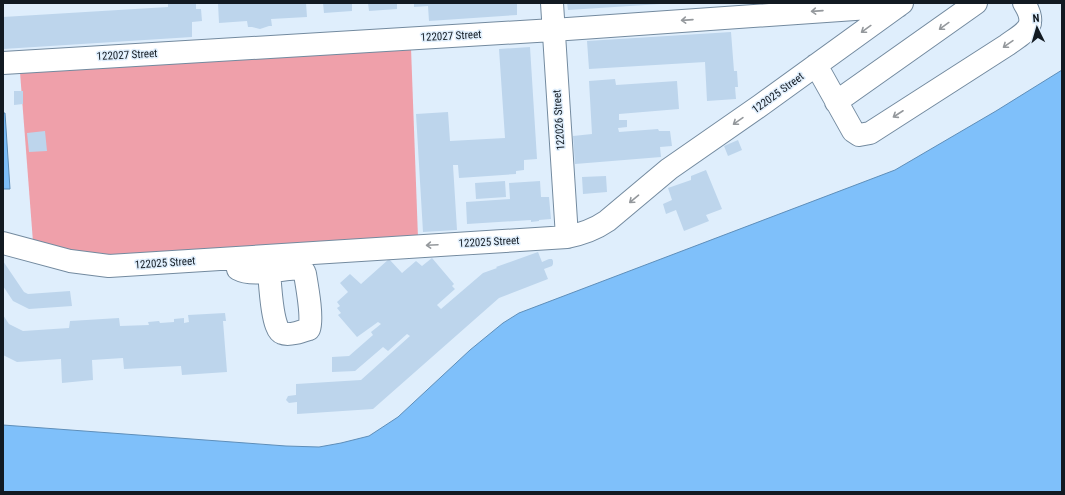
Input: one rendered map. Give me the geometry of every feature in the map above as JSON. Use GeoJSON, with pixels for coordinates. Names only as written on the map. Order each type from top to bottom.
{"type":"FeatureCollection","features":[{"type":"Feature","properties":{"kind":"street","name":"122026 Street"},"geometry":{"type":"LineString","coordinates":[[552,3],[567,237]]}},
{"type":"Feature","properties":{"kind":"street"},"geometry":{"type":"LineString","coordinates":[[836,102],[976,3]]}},
{"type":"Feature","properties":{"kind":"street"},"geometry":{"type":"LineString","coordinates":[[816,65],[853,131],[859,135],[870,133],[1007,45],[1027,30],[1030,26],[1030,16],[1024,3]]}},
{"type":"Feature","properties":{"kind":"street","name":"122027 Street"},"geometry":{"type":"LineString","coordinates":[[3,63],[554,30],[900,4]]}},
{"type":"Feature","properties":{"kind":"street","name":"122025 Street"},"geometry":{"type":"LineString","coordinates":[[3,243],[70,262],[109,266],[567,237],[585,233],[598,227],[669,169],[761,105],[900,4]]}},
{"type":"Feature","properties":{"kind":"street"},"geometry":{"type":"LineString","coordinates":[[236,258],[238,269],[244,272],[269,271]]}},
{"type":"Feature","properties":{"kind":"shaded area"},"geometry":{"type":"Polygon","coordinates":[[[411,48],[418,238],[129,256],[98,255],[57,249],[33,242],[20,72],[411,48]]]}},
{"type":"Feature","properties":{"kind":"water"},"geometry":{"type":"Polygon","coordinates":[[[1062,70],[1062,492],[3,492],[3,425],[286,446],[319,447],[369,436],[398,417],[470,350],[503,323],[519,313],[895,170],[996,111],[1062,70]]]}},
{"type":"Feature","properties":{"kind":"water"},"geometry":{"type":"Polygon","coordinates":[[[3,113],[5,113],[10,189],[3,189],[3,113]]]}},
{"type":"Feature","properties":{"kind":"building"},"geometry":{"type":"Polygon","coordinates":[[[168,3],[196,3],[196,9],[201,9],[202,21],[192,22],[192,37],[3,49],[3,17],[168,7],[168,3]]]}},
{"type":"Feature","properties":{"kind":"building"},"geometry":{"type":"Polygon","coordinates":[[[218,3],[306,3],[307,17],[271,19],[272,26],[260,29],[248,27],[247,21],[219,23],[218,3]]]}},
{"type":"Feature","properties":{"kind":"building"},"geometry":{"type":"Polygon","coordinates":[[[323,3],[352,3],[352,11],[324,13],[323,3]]]}},
{"type":"Feature","properties":{"kind":"building"},"geometry":{"type":"Polygon","coordinates":[[[368,3],[397,3],[397,9],[369,11],[368,3]]]}},
{"type":"Feature","properties":{"kind":"building"},"geometry":{"type":"Polygon","coordinates":[[[414,3],[517,3],[517,15],[429,21],[428,6],[414,7],[414,3]]]}},
{"type":"Feature","properties":{"kind":"building"},"geometry":{"type":"Polygon","coordinates":[[[567,3],[661,3],[661,4],[568,10],[567,3]]]}},
{"type":"Feature","properties":{"kind":"building"},"geometry":{"type":"Polygon","coordinates":[[[731,32],[734,71],[737,71],[738,87],[735,87],[736,99],[707,101],[705,62],[589,69],[587,41],[731,32]]]}},
{"type":"Feature","properties":{"kind":"building"},"geometry":{"type":"Polygon","coordinates":[[[530,47],[537,159],[524,160],[524,170],[516,171],[516,174],[459,178],[458,165],[453,165],[457,230],[423,232],[416,114],[448,112],[450,141],[505,138],[499,49],[530,47]]]}},
{"type":"Feature","properties":{"kind":"building"},"geometry":{"type":"Polygon","coordinates":[[[615,79],[616,85],[677,81],[679,109],[619,114],[619,120],[627,120],[627,127],[618,128],[619,132],[658,129],[659,131],[670,131],[672,146],[660,147],[661,157],[575,164],[573,136],[592,134],[589,81],[615,79]]]}},
{"type":"Feature","properties":{"kind":"building"},"geometry":{"type":"Polygon","coordinates":[[[14,91],[23,91],[23,104],[14,105],[14,91]]]}},
{"type":"Feature","properties":{"kind":"building"},"geometry":{"type":"Polygon","coordinates":[[[45,131],[47,151],[29,152],[27,133],[45,131]]]}},
{"type":"Feature","properties":{"kind":"building"},"geometry":{"type":"Polygon","coordinates":[[[738,140],[742,150],[728,156],[724,146],[738,140]]]}},
{"type":"Feature","properties":{"kind":"building"},"geometry":{"type":"Polygon","coordinates":[[[706,170],[722,209],[706,215],[709,221],[684,231],[676,210],[666,214],[663,204],[672,200],[668,188],[691,180],[691,176],[706,170]]]}},
{"type":"Feature","properties":{"kind":"building"},"geometry":{"type":"Polygon","coordinates":[[[606,176],[607,192],[583,194],[582,177],[606,176]]]}},
{"type":"Feature","properties":{"kind":"building"},"geometry":{"type":"Polygon","coordinates":[[[505,181],[506,197],[476,199],[475,183],[505,181]]]}},
{"type":"Feature","properties":{"kind":"building"},"geometry":{"type":"Polygon","coordinates":[[[540,181],[541,197],[549,197],[551,219],[531,222],[531,220],[467,224],[466,202],[510,199],[509,183],[540,181]]]}},
{"type":"Feature","properties":{"kind":"building"},"geometry":{"type":"Polygon","coordinates":[[[538,252],[542,262],[549,259],[552,259],[553,261],[552,266],[544,269],[548,279],[499,298],[373,409],[297,414],[297,402],[289,403],[286,400],[288,396],[296,395],[296,384],[361,380],[410,336],[407,334],[388,351],[383,347],[355,371],[332,372],[332,357],[349,356],[373,335],[371,332],[381,324],[378,322],[357,337],[338,315],[341,313],[337,308],[340,306],[337,302],[348,292],[340,283],[350,274],[361,284],[389,259],[402,273],[416,261],[422,266],[432,258],[454,284],[452,286],[455,289],[437,305],[441,309],[483,273],[538,252]]]}},
{"type":"Feature","properties":{"kind":"building"},"geometry":{"type":"Polygon","coordinates":[[[3,261],[24,292],[28,294],[70,291],[72,306],[29,309],[13,301],[3,286],[3,261]]]}},
{"type":"Feature","properties":{"kind":"building"},"geometry":{"type":"Polygon","coordinates":[[[225,313],[226,321],[223,321],[227,372],[182,375],[181,366],[124,369],[123,358],[92,360],[93,380],[62,383],[61,359],[17,362],[3,355],[3,315],[9,324],[23,331],[69,328],[70,321],[119,318],[120,326],[149,325],[148,322],[159,321],[160,323],[174,322],[174,319],[184,318],[184,323],[189,322],[188,315],[225,313]]]}}]}
